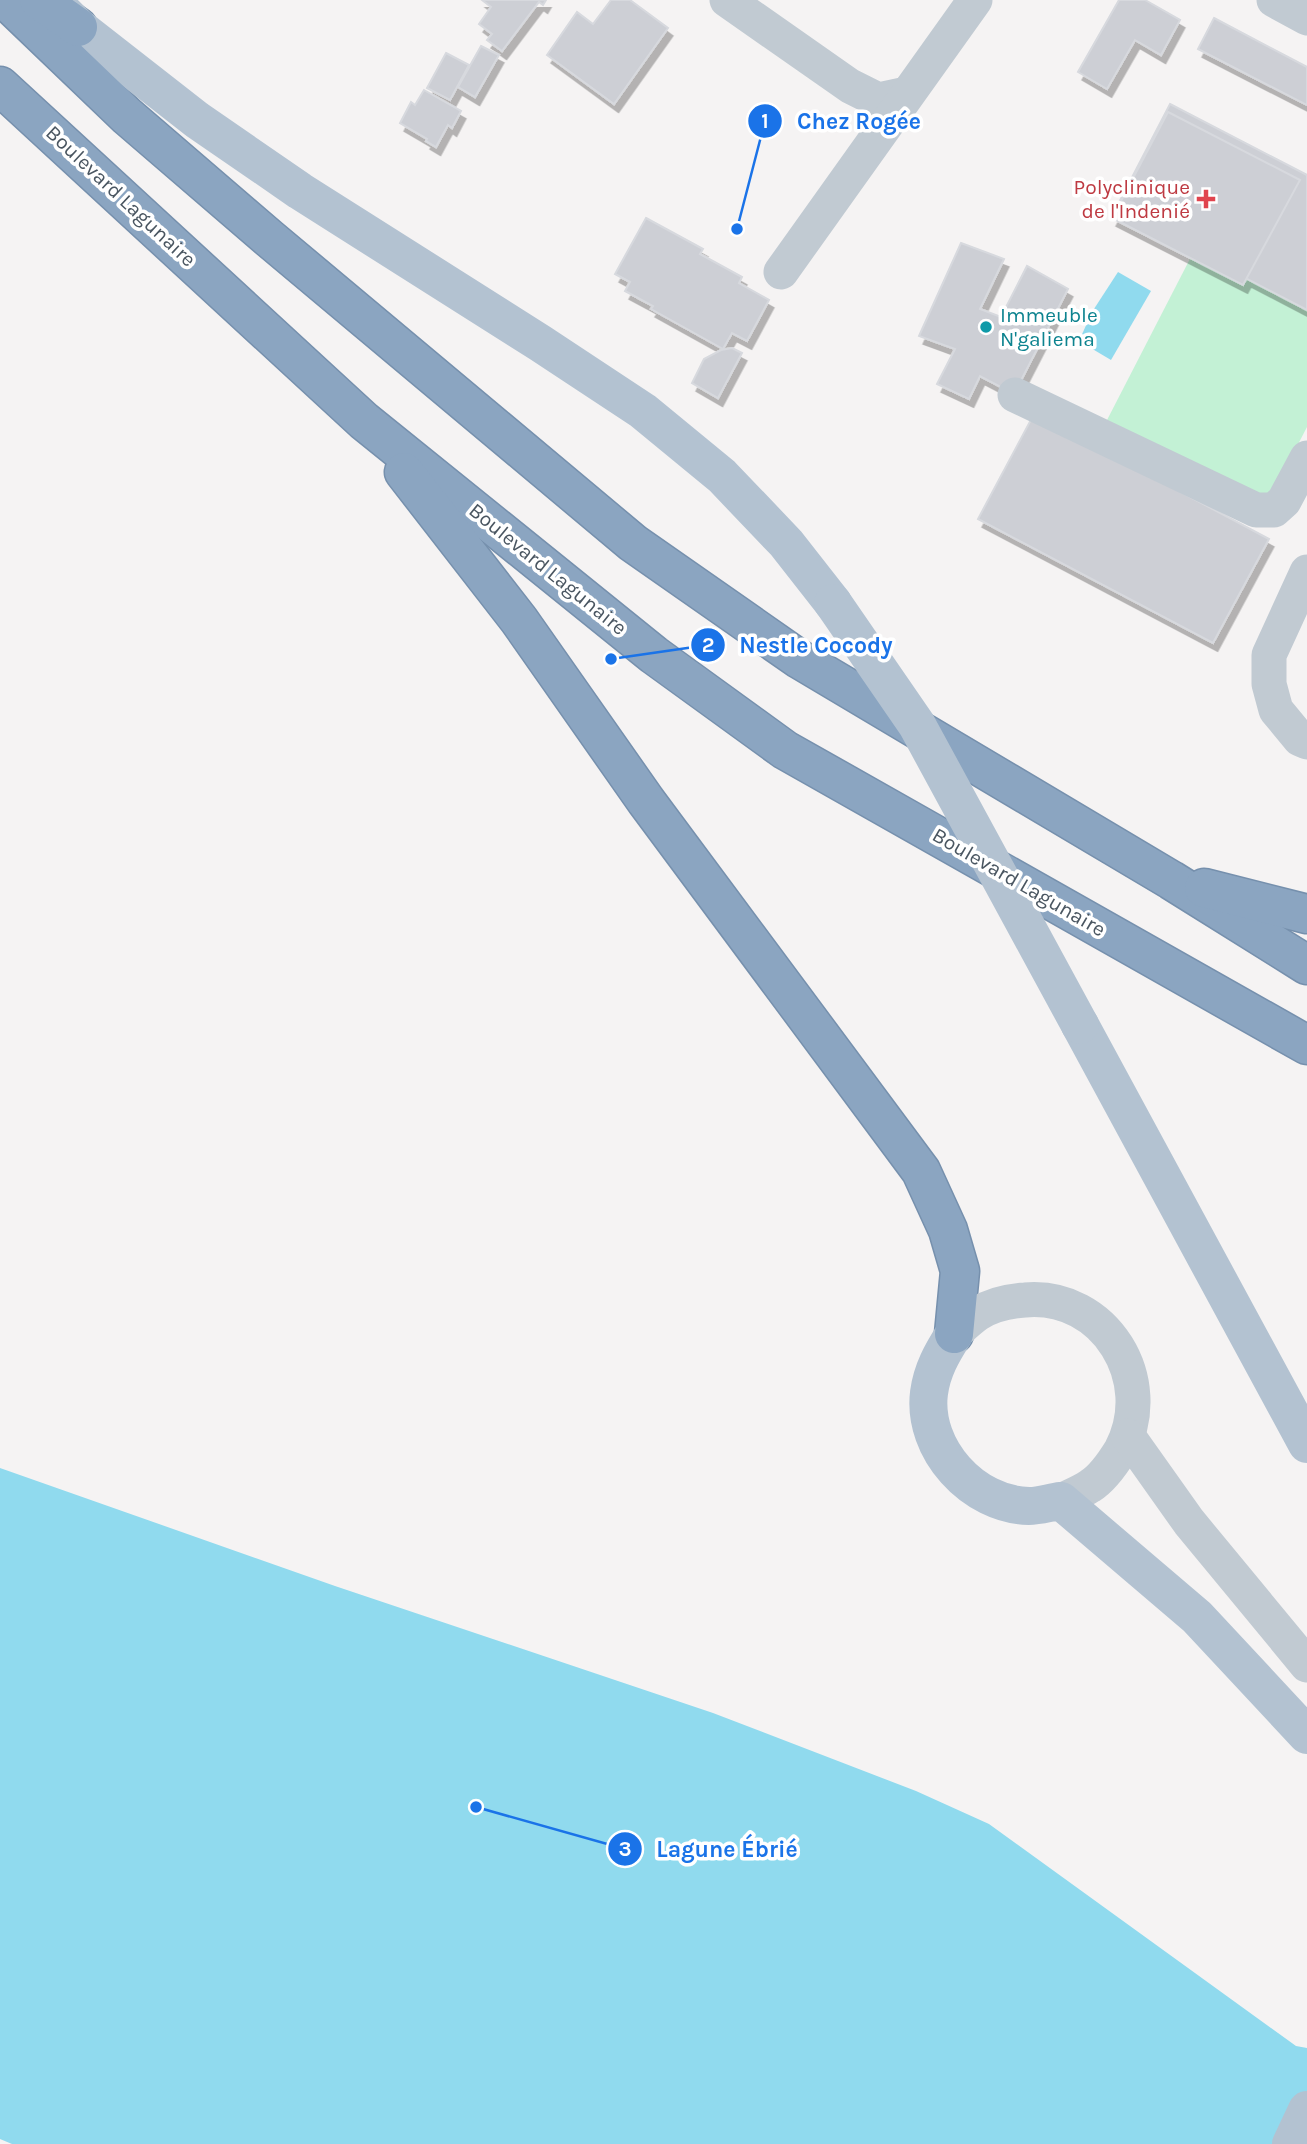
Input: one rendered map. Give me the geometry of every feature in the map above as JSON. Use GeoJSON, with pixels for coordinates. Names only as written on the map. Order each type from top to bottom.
{"type":"FeatureCollection","features":[{"type":"Feature","properties":{"kind":"highway"},"geometry":{"type":"LineString","coordinates":[[6,0],[127,116],[633,544],[799,659],[1171,880],[1307,965]]}},
{"type":"Feature","properties":{"kind":"highway"},"geometry":{"type":"LineString","coordinates":[[39,0],[78,27]]}},
{"type":"Feature","properties":{"kind":"highway","name":"Boulevard Lagunaire"},"geometry":{"type":"LineString","coordinates":[[0,86],[364,421],[653,655],[785,750],[1307,1045]]}},
{"type":"Feature","properties":{"kind":"highway"},"geometry":{"type":"LineString","coordinates":[[364,421],[519,620],[646,801],[921,1171],[948,1230],[960,1271],[954,1334]]}},
{"type":"Feature","properties":{"kind":"highway"},"geometry":{"type":"LineString","coordinates":[[1171,880],[1307,914]]}},
{"type":"Feature","properties":{"kind":"main road"},"geometry":{"type":"LineString","coordinates":[[51,0],[78,27],[197,120],[300,191],[643,411],[722,476],[786,543],[833,603],[917,725],[1307,1444]]}},
{"type":"Feature","properties":{"kind":"main road"},"geometry":{"type":"LineString","coordinates":[[954,1334],[936,1362],[928,1395],[931,1428],[945,1459],[967,1483],[996,1499],[1028,1506],[1061,1501],[1197,1617],[1307,1735]]}},
{"type":"Feature","properties":{"kind":"main road"},"geometry":{"type":"LineString","coordinates":[[1291,2144],[1307,2110]]}},
{"type":"Feature","properties":{"kind":"street"},"geometry":{"type":"LineString","coordinates":[[727,0],[850,86],[878,100],[906,94]]}},
{"type":"Feature","properties":{"kind":"street"},"geometry":{"type":"LineString","coordinates":[[781,272],[975,0]]}},
{"type":"Feature","properties":{"kind":"street"},"geometry":{"type":"LineString","coordinates":[[1273,0],[1307,18]]}},
{"type":"Feature","properties":{"kind":"street"},"geometry":{"type":"LineString","coordinates":[[1015,395],[1256,510],[1274,510],[1284,501],[1307,458]]}},
{"type":"Feature","properties":{"kind":"street"},"geometry":{"type":"LineString","coordinates":[[1307,572],[1269,655],[1269,684],[1276,710],[1300,739],[1307,741]]}},
{"type":"Feature","properties":{"kind":"street"},"geometry":{"type":"LineString","coordinates":[[954,1334],[980,1312],[1009,1301],[1040,1299],[1070,1306],[1097,1322],[1118,1345],[1130,1374],[1134,1405],[1128,1436],[1113,1464],[1091,1485],[1061,1501]]}},
{"type":"Feature","properties":{"kind":"street"},"geometry":{"type":"LineString","coordinates":[[1128,1436],[1189,1522],[1307,1665]]}},
{"type":"Feature","properties":{"kind":"green space"},"geometry":{"type":"Polygon","coordinates":[[[1194,251],[1307,310],[1307,427],[1266,506],[1106,422],[1194,251]]]}},
{"type":"Feature","properties":{"kind":"water"},"geometry":{"type":"Polygon","coordinates":[[[1118,272],[1151,291],[1111,360],[1079,341],[1092,312],[1118,272]]]}},
{"type":"Feature","properties":{"kind":"water"},"geometry":{"type":"Polygon","coordinates":[[[0,1468],[335,1586],[713,1713],[916,1791],[989,1824],[1296,2046],[1307,2048],[1307,2144],[12,2144],[0,2139],[0,1468]]]}},
{"type":"Feature","properties":{"kind":"building"},"geometry":{"type":"Polygon","coordinates":[[[482,0],[546,0],[543,5],[539,2],[502,51],[487,40],[492,34],[479,24],[491,7],[482,0]]]}},
{"type":"Feature","properties":{"kind":"building"},"geometry":{"type":"Polygon","coordinates":[[[611,0],[630,0],[668,28],[614,104],[547,55],[577,12],[593,24],[611,0]]]}},
{"type":"Feature","properties":{"kind":"building"},"geometry":{"type":"Polygon","coordinates":[[[1119,0],[1145,0],[1180,20],[1161,55],[1135,40],[1107,89],[1078,72],[1119,0]]]}},
{"type":"Feature","properties":{"kind":"building"},"geometry":{"type":"Polygon","coordinates":[[[1214,18],[1307,67],[1307,105],[1198,49],[1214,18]]]}},
{"type":"Feature","properties":{"kind":"building"},"geometry":{"type":"Polygon","coordinates":[[[481,46],[499,55],[475,97],[458,87],[481,46]]]}},
{"type":"Feature","properties":{"kind":"building"},"geometry":{"type":"Polygon","coordinates":[[[446,53],[469,65],[450,100],[427,88],[446,53]]]}},
{"type":"Feature","properties":{"kind":"building"},"geometry":{"type":"Polygon","coordinates":[[[424,90],[461,111],[452,128],[448,125],[436,147],[400,123],[411,102],[415,105],[424,90]]]}},
{"type":"Feature","properties":{"kind":"building","name":"Polyclinique de l'Indenié"},"geometry":{"type":"Polygon","coordinates":[[[1170,104],[1307,175],[1307,310],[1115,210],[1170,104]]]}},
{"type":"Feature","properties":{"kind":"building","name":"Polyclinique de l'Indenié"},"geometry":{"type":"Polygon","coordinates":[[[1168,112],[1300,180],[1243,285],[1112,218],[1168,112]]]}},
{"type":"Feature","properties":{"kind":"building"},"geometry":{"type":"Polygon","coordinates":[[[646,218],[703,249],[700,254],[742,277],[739,283],[769,300],[747,341],[732,333],[723,349],[651,309],[653,306],[625,291],[630,282],[615,274],[646,218]]]}},
{"type":"Feature","properties":{"kind":"building","name":"Immeuble N'galiema"},"geometry":{"type":"Polygon","coordinates":[[[961,243],[1004,259],[980,309],[1001,317],[1027,266],[1068,289],[1014,394],[980,376],[969,399],[937,384],[955,349],[919,336],[961,243]]]}},
{"type":"Feature","properties":{"kind":"building"},"geometry":{"type":"Polygon","coordinates":[[[732,348],[742,353],[718,398],[692,383],[704,359],[721,350],[732,348]]]}},
{"type":"Feature","properties":{"kind":"building"},"geometry":{"type":"Polygon","coordinates":[[[1034,414],[1269,539],[1213,643],[978,519],[1034,414]]]}},
{"type":"Feature","properties":{"kind":"place","name":"Polyclinique de l'Indenié"},"geometry":{"type":"Point","coordinates":[1206,199]}},
{"type":"Feature","properties":{"kind":"place","name":"Chez Rogée"},"geometry":{"type":"Point","coordinates":[737,229]}},
{"type":"Feature","properties":{"kind":"place","name":"Immeuble N'galiema"},"geometry":{"type":"Point","coordinates":[986,327]}},
{"type":"Feature","properties":{"kind":"place","name":"Nestle Cocody"},"geometry":{"type":"Point","coordinates":[611,659]}},
{"type":"Feature","properties":{"kind":"place","name":"Lagune Ébrié"},"geometry":{"type":"Point","coordinates":[476,1807]}}]}
